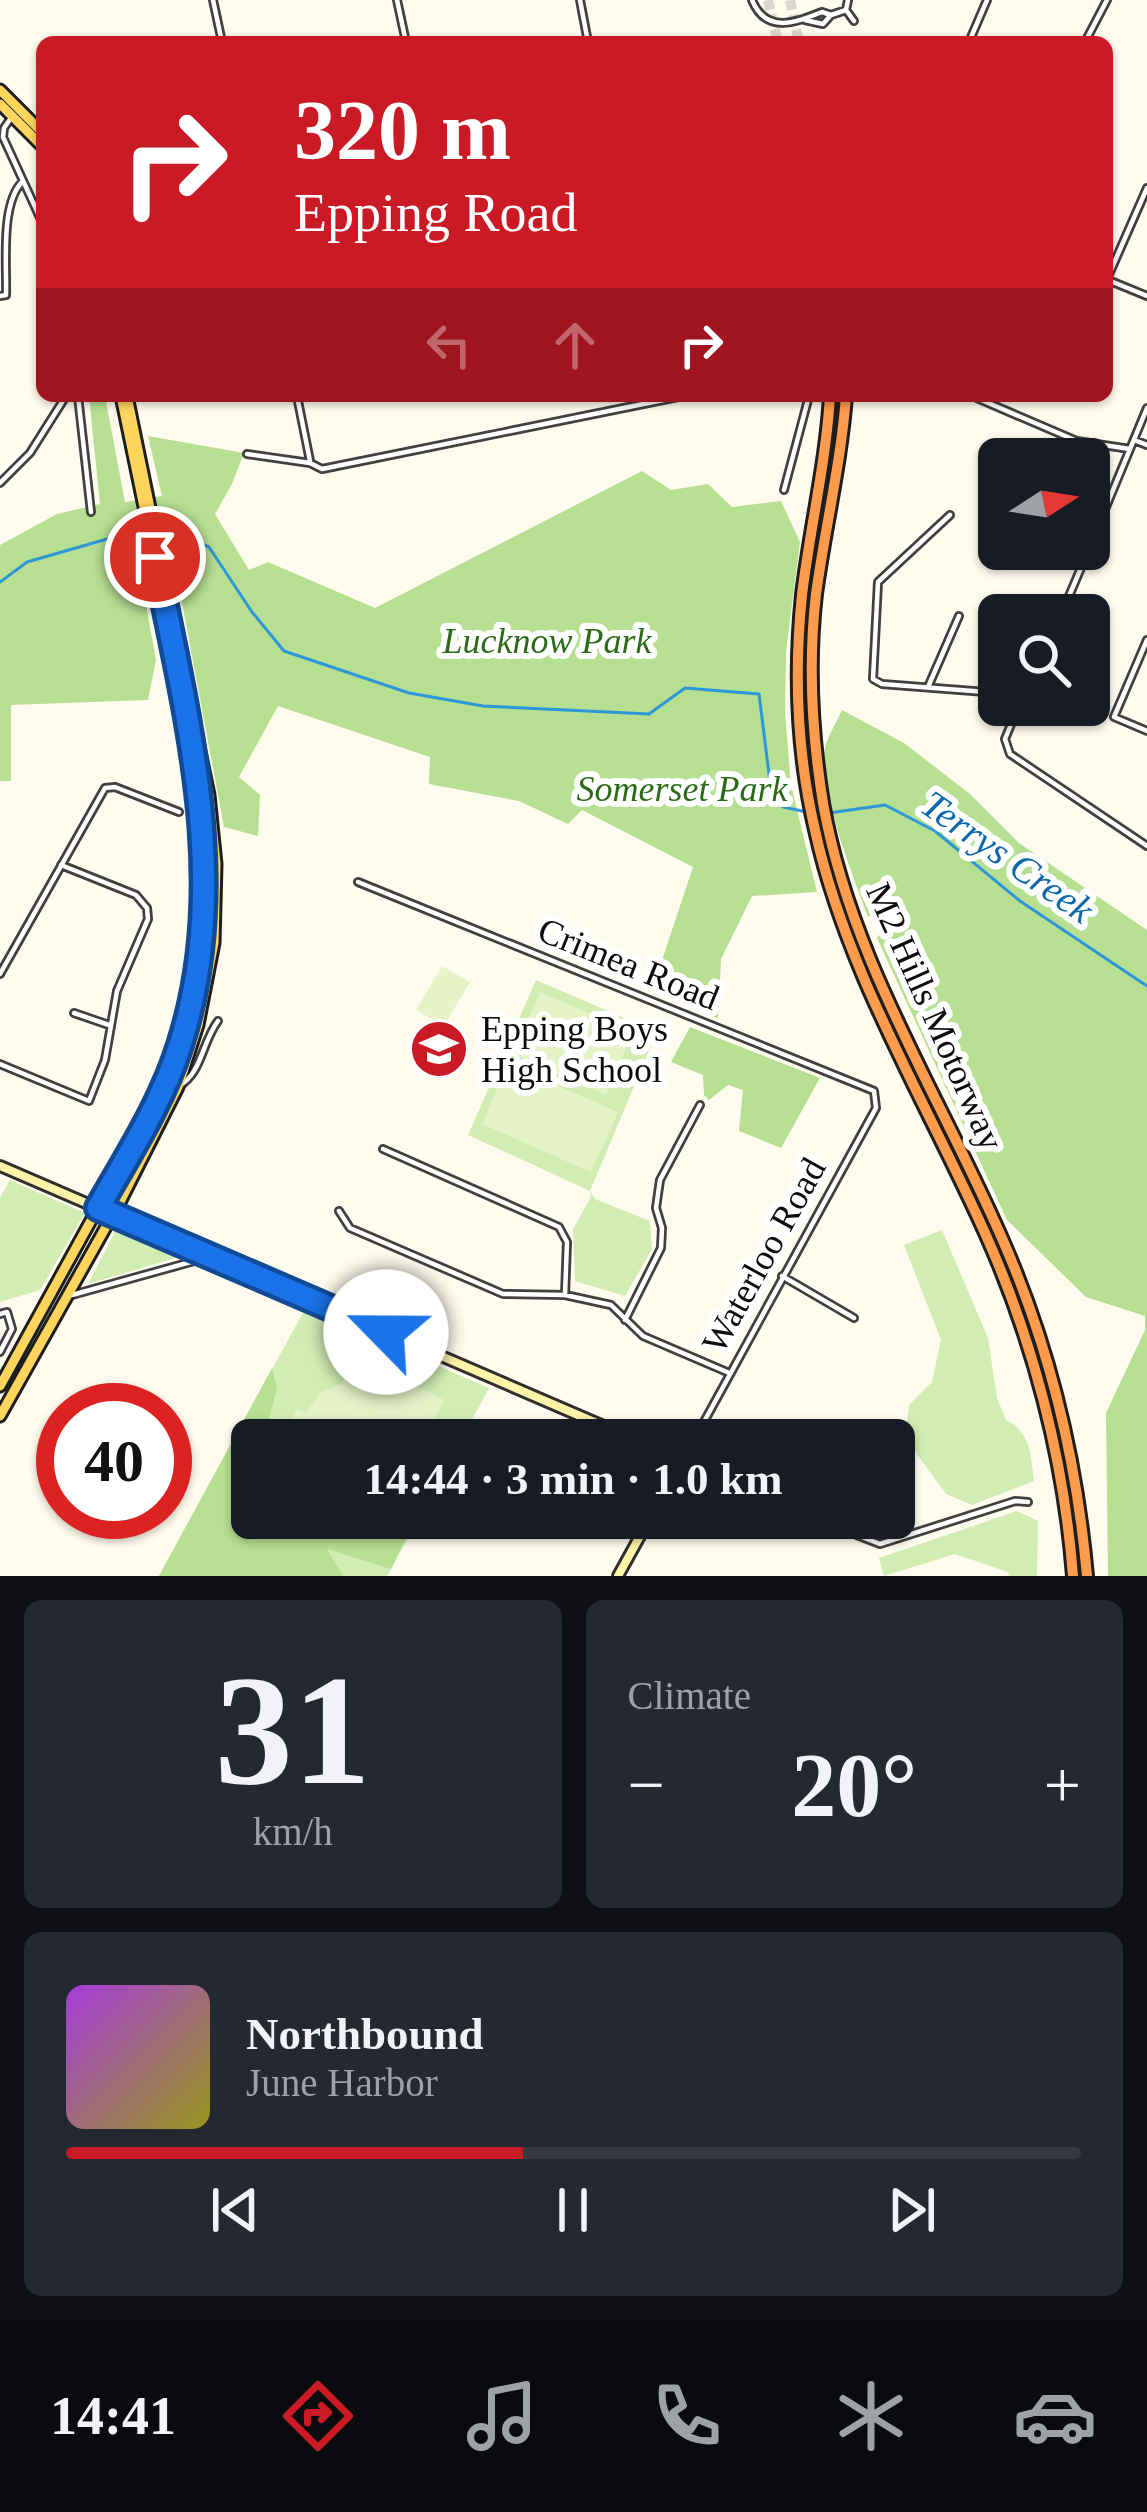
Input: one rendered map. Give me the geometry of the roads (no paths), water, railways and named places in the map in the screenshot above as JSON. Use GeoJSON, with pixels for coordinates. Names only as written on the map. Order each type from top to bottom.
{"type":"FeatureCollection","features":[{"type":"Feature","properties":{"kind":"highway","name":"M2 Hills Motorway"},"geometry":{"type":"LineString","coordinates":[[829,402],[802,597],[798,701],[809,806],[823,867],[855,956],[984,1232],[1022,1329],[1054,1443],[1073,1576]]}},
{"type":"Feature","properties":{"kind":"highway","name":"M2 Hills Motorway"},"geometry":{"type":"LineString","coordinates":[[845,402],[816,598],[812,701],[824,804],[868,952],[997,1227],[1036,1326],[1067,1439],[1088,1576]]}},
{"type":"Feature","properties":{"kind":"main road"},"geometry":{"type":"LineString","coordinates":[[0,90],[36,126]]}},
{"type":"Feature","properties":{"kind":"main road"},"geometry":{"type":"LineString","coordinates":[[0,104],[36,139]]}},
{"type":"Feature","properties":{"kind":"main road"},"geometry":{"type":"LineString","coordinates":[[0,1416],[178,1087],[206,991],[214,943],[216,864],[204,766],[125,402]]}},
{"type":"Feature","properties":{"kind":"main road"},"geometry":{"type":"LineString","coordinates":[[0,1386],[160,1095],[194,993],[205,870],[199,800],[159,557]]}},
{"type":"Feature","properties":{"kind":"street"},"geometry":{"type":"LineString","coordinates":[[213,0],[221,36]]}},
{"type":"Feature","properties":{"kind":"street"},"geometry":{"type":"LineString","coordinates":[[397,0],[405,36]]}},
{"type":"Feature","properties":{"kind":"street"},"geometry":{"type":"LineString","coordinates":[[580,0],[587,36]]}},
{"type":"Feature","properties":{"kind":"street"},"geometry":{"type":"LineString","coordinates":[[752,0],[760,17],[770,23],[846,10]]}},
{"type":"Feature","properties":{"kind":"street"},"geometry":{"type":"LineString","coordinates":[[848,0],[846,10],[854,21]]}},
{"type":"Feature","properties":{"kind":"street"},"geometry":{"type":"LineString","coordinates":[[972,36],[987,0]]}},
{"type":"Feature","properties":{"kind":"street"},"geometry":{"type":"LineString","coordinates":[[1088,36],[1107,0]]}},
{"type":"Feature","properties":{"kind":"street"},"geometry":{"type":"LineString","coordinates":[[14,115],[3,134],[36,209]]}},
{"type":"Feature","properties":{"kind":"street"},"geometry":{"type":"LineString","coordinates":[[0,296],[6,295],[9,204],[23,182]]}},
{"type":"Feature","properties":{"kind":"street"},"geometry":{"type":"LineString","coordinates":[[1113,265],[1147,188]]}},
{"type":"Feature","properties":{"kind":"street"},"geometry":{"type":"LineString","coordinates":[[1113,282],[1147,296]]}},
{"type":"Feature","properties":{"kind":"street"},"geometry":{"type":"LineString","coordinates":[[0,483],[30,453],[62,402]]}},
{"type":"Feature","properties":{"kind":"street"},"geometry":{"type":"LineString","coordinates":[[80,402],[92,512]]}},
{"type":"Feature","properties":{"kind":"street"},"geometry":{"type":"LineString","coordinates":[[298,402],[310,463]]}},
{"type":"Feature","properties":{"kind":"street"},"geometry":{"type":"LineString","coordinates":[[247,454],[310,463],[322,470],[646,402]]}},
{"type":"Feature","properties":{"kind":"street"},"geometry":{"type":"LineString","coordinates":[[784,490],[807,402]]}},
{"type":"Feature","properties":{"kind":"street"},"geometry":{"type":"LineString","coordinates":[[987,402],[1077,441],[1130,449]]}},
{"type":"Feature","properties":{"kind":"street"},"geometry":{"type":"LineString","coordinates":[[1110,497],[1147,408]]}},
{"type":"Feature","properties":{"kind":"street"},"geometry":{"type":"LineString","coordinates":[[1134,440],[1147,446]]}},
{"type":"Feature","properties":{"kind":"street"},"geometry":{"type":"LineString","coordinates":[[950,515],[878,582],[873,679],[882,685],[978,691]]}},
{"type":"Feature","properties":{"kind":"street"},"geometry":{"type":"LineString","coordinates":[[928,687],[958,616]]}},
{"type":"Feature","properties":{"kind":"street"},"geometry":{"type":"LineString","coordinates":[[1147,640],[1114,717],[1147,731]]}},
{"type":"Feature","properties":{"kind":"street"},"geometry":{"type":"LineString","coordinates":[[1012,726],[1005,747],[1147,846]]}},
{"type":"Feature","properties":{"kind":"street"},"geometry":{"type":"LineString","coordinates":[[0,974],[105,788],[115,787],[179,812]]}},
{"type":"Feature","properties":{"kind":"street"},"geometry":{"type":"LineString","coordinates":[[0,1064],[88,1101],[105,1060],[117,991],[148,920],[147,908],[136,895],[61,865]]}},
{"type":"Feature","properties":{"kind":"street","name":"Crimea Road"},"geometry":{"type":"LineString","coordinates":[[358,882],[821,1067],[870,1088],[877,1096]]}},
{"type":"Feature","properties":{"kind":"street"},"geometry":{"type":"LineString","coordinates":[[74,1013],[110,1025]]}},
{"type":"Feature","properties":{"kind":"street"},"geometry":{"type":"LineString","coordinates":[[178,1087],[194,1075],[205,1041],[218,1022]]}},
{"type":"Feature","properties":{"kind":"street","name":"Waterloo Road"},"geometry":{"type":"LineString","coordinates":[[705,1419],[876,1108],[877,1096]]}},
{"type":"Feature","properties":{"kind":"street"},"geometry":{"type":"LineString","coordinates":[[625,1320],[661,1248],[656,1208],[660,1180],[700,1105]]}},
{"type":"Feature","properties":{"kind":"street"},"geometry":{"type":"LineString","coordinates":[[382,1149],[559,1227],[567,1241],[565,1294]]}},
{"type":"Feature","properties":{"kind":"street"},"geometry":{"type":"LineString","coordinates":[[0,1166],[587,1419]]}},
{"type":"Feature","properties":{"kind":"street"},"geometry":{"type":"LineString","coordinates":[[339,1211],[350,1228],[503,1294],[565,1294],[610,1306],[643,1336],[729,1373]]}},
{"type":"Feature","properties":{"kind":"street"},"geometry":{"type":"LineString","coordinates":[[66,1296],[211,1256]]}},
{"type":"Feature","properties":{"kind":"street"},"geometry":{"type":"LineString","coordinates":[[782,1276],[854,1318]]}},
{"type":"Feature","properties":{"kind":"street"},"geometry":{"type":"LineString","coordinates":[[0,1352],[12,1329],[3,1313]]}},
{"type":"Feature","properties":{"kind":"street"},"geometry":{"type":"LineString","coordinates":[[915,1533],[994,1507],[1028,1502]]}},
{"type":"Feature","properties":{"kind":"street"},"geometry":{"type":"LineString","coordinates":[[618,1576],[638,1539]]}},
{"type":"Feature","properties":{"kind":"street"},"geometry":{"type":"LineString","coordinates":[[867,1539],[880,1544],[895,1539]]}},
{"type":"Feature","properties":{"kind":"waterway","name":"Terrys Creek"},"geometry":{"type":"LineString","coordinates":[[158,525],[209,547],[284,651],[409,693],[483,706],[649,714],[685,688],[759,694],[770,782],[783,807],[807,812]]}},
{"type":"Feature","properties":{"kind":"waterway","name":"Terrys Creek"},"geometry":{"type":"LineString","coordinates":[[0,582],[27,562],[142,529]]}},
{"type":"Feature","properties":{"kind":"waterway","name":"Terrys Creek"},"geometry":{"type":"LineString","coordinates":[[829,813],[885,805],[935,831],[1020,901],[1147,986]]}},
{"type":"Feature","properties":{"kind":"tunnel"},"geometry":{"type":"LineString","coordinates":[[768,0],[777,36]]}},
{"type":"Feature","properties":{"kind":"tunnel"},"geometry":{"type":"LineString","coordinates":[[790,0],[798,36]]}},
{"type":"Feature","properties":{"kind":"place","name":"Epping Boys High School"},"geometry":{"type":"Point","coordinates":[439,1049]}},
{"type":"Feature","properties":{"kind":"park label","name":"Lucknow Park"},"geometry":{"type":"Point","coordinates":[547,640]}},
{"type":"Feature","properties":{"kind":"park label","name":"Somerset Park"},"geometry":{"type":"Point","coordinates":[682,788]}}]}
